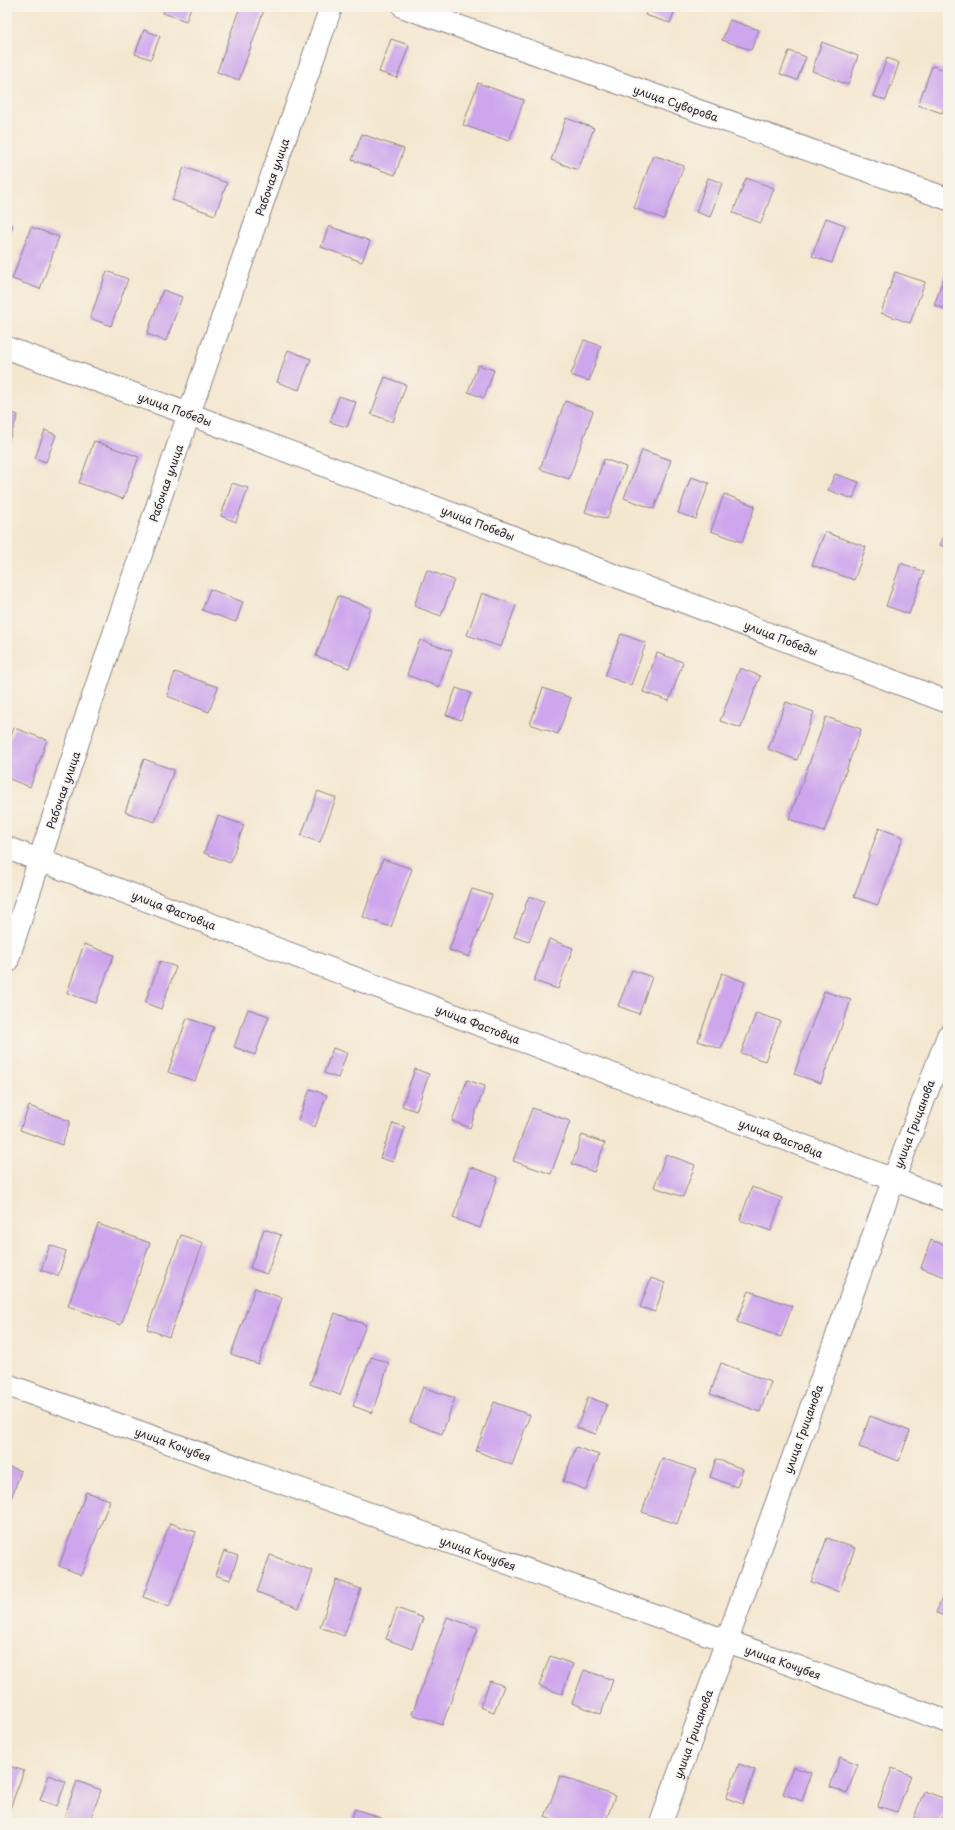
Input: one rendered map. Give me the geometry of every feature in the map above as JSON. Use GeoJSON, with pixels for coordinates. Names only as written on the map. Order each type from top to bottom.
{"type":"FeatureCollection","features":[{"type":"Feature","properties":{"kind":"street","name":"Рабочая улица"},"geometry":{"type":"LineString","coordinates":[[7,962],[39,859],[189,414],[331,7]]}},
{"type":"Feature","properties":{"kind":"street","name":"улица Суворова"},"geometry":{"type":"LineString","coordinates":[[404,7],[948,199]]}},
{"type":"Feature","properties":{"kind":"street","name":"улица Победы"},"geometry":{"type":"LineString","coordinates":[[7,348],[189,414],[948,702]]}},
{"type":"Feature","properties":{"kind":"street","name":"улица Фастовца"},"geometry":{"type":"LineString","coordinates":[[7,848],[948,1200]]}},
{"type":"Feature","properties":{"kind":"street","name":"улица Грицанова"},"geometry":{"type":"LineString","coordinates":[[661,1823],[893,1180],[948,1036]]}},
{"type":"Feature","properties":{"kind":"street","name":"улица Кочубея"},"geometry":{"type":"LineString","coordinates":[[7,1385],[727,1641],[948,1722]]}},
{"type":"Feature","properties":{"kind":"building"},"geometry":{"type":"Polygon","coordinates":[[[165,7],[191,7],[186,21],[163,13],[165,7]]]}},
{"type":"Feature","properties":{"kind":"building"},"geometry":{"type":"Polygon","coordinates":[[[240,7],[265,7],[239,80],[217,72],[240,7]]]}},
{"type":"Feature","properties":{"kind":"building"},"geometry":{"type":"Polygon","coordinates":[[[648,7],[676,7],[670,23],[645,15],[648,7]]]}},
{"type":"Feature","properties":{"kind":"building"},"geometry":{"type":"Polygon","coordinates":[[[730,20],[759,30],[751,50],[722,40],[730,20]]]}},
{"type":"Feature","properties":{"kind":"building"},"geometry":{"type":"Polygon","coordinates":[[[144,30],[160,36],[151,59],[135,54],[144,30]]]}},
{"type":"Feature","properties":{"kind":"building"},"geometry":{"type":"Polygon","coordinates":[[[391,39],[409,45],[397,78],[379,72],[391,39]]]}},
{"type":"Feature","properties":{"kind":"building"},"geometry":{"type":"Polygon","coordinates":[[[822,42],[858,56],[848,85],[812,71],[822,42]]]}},
{"type":"Feature","properties":{"kind":"building"},"geometry":{"type":"Polygon","coordinates":[[[789,51],[806,57],[797,80],[780,74],[789,51]]]}},
{"type":"Feature","properties":{"kind":"building"},"geometry":{"type":"Polygon","coordinates":[[[887,58],[899,63],[886,100],[873,96],[887,58]]]}},
{"type":"Feature","properties":{"kind":"building"},"geometry":{"type":"Polygon","coordinates":[[[932,66],[948,71],[948,97],[942,113],[918,105],[932,66]]]}},
{"type":"Feature","properties":{"kind":"building"},"geometry":{"type":"Polygon","coordinates":[[[478,83],[524,100],[509,141],[463,125],[478,83]]]}},
{"type":"Feature","properties":{"kind":"building"},"geometry":{"type":"Polygon","coordinates":[[[566,118],[594,128],[578,170],[551,160],[566,118]]]}},
{"type":"Feature","properties":{"kind":"building"},"geometry":{"type":"Polygon","coordinates":[[[362,134],[404,149],[395,175],[352,160],[362,134]]]}},
{"type":"Feature","properties":{"kind":"building"},"geometry":{"type":"Polygon","coordinates":[[[653,155],[684,166],[664,219],[634,208],[653,155]]]}},
{"type":"Feature","properties":{"kind":"building"},"geometry":{"type":"Polygon","coordinates":[[[184,167],[227,183],[215,215],[172,200],[184,167]]]}},
{"type":"Feature","properties":{"kind":"building"},"geometry":{"type":"Polygon","coordinates":[[[708,178],[722,183],[710,217],[696,212],[708,178]]]}},
{"type":"Feature","properties":{"kind":"building"},"geometry":{"type":"Polygon","coordinates":[[[746,178],[774,188],[761,223],[733,213],[746,178]]]}},
{"type":"Feature","properties":{"kind":"building"},"geometry":{"type":"Polygon","coordinates":[[[826,218],[845,225],[832,263],[812,256],[826,218]]]}},
{"type":"Feature","properties":{"kind":"building"},"geometry":{"type":"Polygon","coordinates":[[[7,223],[13,225],[7,242],[7,223]]]}},
{"type":"Feature","properties":{"kind":"building"},"geometry":{"type":"Polygon","coordinates":[[[329,226],[370,241],[362,262],[321,247],[329,226]]]}},
{"type":"Feature","properties":{"kind":"building"},"geometry":{"type":"Polygon","coordinates":[[[31,227],[59,237],[40,289],[12,279],[31,227]]]}},
{"type":"Feature","properties":{"kind":"building"},"geometry":{"type":"Polygon","coordinates":[[[947,269],[948,270],[948,310],[934,305],[947,269]]]}},
{"type":"Feature","properties":{"kind":"building"},"geometry":{"type":"Polygon","coordinates":[[[107,271],[128,279],[111,326],[90,318],[107,271]]]}},
{"type":"Feature","properties":{"kind":"building"},"geometry":{"type":"Polygon","coordinates":[[[895,272],[925,282],[910,323],[881,313],[895,272]]]}},
{"type":"Feature","properties":{"kind":"building"},"geometry":{"type":"Polygon","coordinates":[[[163,290],[182,297],[166,341],[147,334],[163,290]]]}},
{"type":"Feature","properties":{"kind":"building"},"geometry":{"type":"Polygon","coordinates":[[[584,340],[601,346],[589,381],[571,375],[584,340]]]}},
{"type":"Feature","properties":{"kind":"building"},"geometry":{"type":"Polygon","coordinates":[[[288,350],[311,359],[299,390],[277,382],[288,350]]]}},
{"type":"Feature","properties":{"kind":"building"},"geometry":{"type":"Polygon","coordinates":[[[478,365],[494,370],[484,398],[468,392],[478,365]]]}},
{"type":"Feature","properties":{"kind":"building"},"geometry":{"type":"Polygon","coordinates":[[[385,377],[406,385],[393,422],[371,414],[385,377]]]}},
{"type":"Feature","properties":{"kind":"building"},"geometry":{"type":"Polygon","coordinates":[[[339,396],[356,402],[347,427],[330,422],[339,396]]]}},
{"type":"Feature","properties":{"kind":"building"},"geometry":{"type":"Polygon","coordinates":[[[565,401],[593,411],[569,479],[540,469],[565,401]]]}},
{"type":"Feature","properties":{"kind":"building"},"geometry":{"type":"Polygon","coordinates":[[[7,411],[18,415],[7,446],[7,411]]]}},
{"type":"Feature","properties":{"kind":"building"},"geometry":{"type":"Polygon","coordinates":[[[45,430],[56,435],[46,462],[35,458],[45,430]]]}},
{"type":"Feature","properties":{"kind":"building"},"geometry":{"type":"Polygon","coordinates":[[[94,441],[139,457],[123,499],[79,483],[94,441]]]}},
{"type":"Feature","properties":{"kind":"building"},"geometry":{"type":"Polygon","coordinates":[[[642,450],[671,460],[654,509],[624,498],[642,450]]]}},
{"type":"Feature","properties":{"kind":"building"},"geometry":{"type":"Polygon","coordinates":[[[604,459],[626,467],[607,519],[585,512],[604,459]]]}},
{"type":"Feature","properties":{"kind":"building"},"geometry":{"type":"Polygon","coordinates":[[[835,474],[859,482],[853,499],[828,490],[835,474]]]}},
{"type":"Feature","properties":{"kind":"building"},"geometry":{"type":"Polygon","coordinates":[[[691,477],[709,483],[696,519],[678,513],[691,477]]]}},
{"type":"Feature","properties":{"kind":"building"},"geometry":{"type":"Polygon","coordinates":[[[232,483],[248,488],[236,522],[221,516],[232,483]]]}},
{"type":"Feature","properties":{"kind":"building"},"geometry":{"type":"Polygon","coordinates":[[[724,494],[755,506],[742,542],[711,531],[724,494]]]}},
{"type":"Feature","properties":{"kind":"building"},"geometry":{"type":"Polygon","coordinates":[[[948,525],[948,548],[940,545],[948,525]]]}},
{"type":"Feature","properties":{"kind":"building"},"geometry":{"type":"Polygon","coordinates":[[[825,532],[866,547],[854,580],[812,565],[825,532]]]}},
{"type":"Feature","properties":{"kind":"building"},"geometry":{"type":"Polygon","coordinates":[[[901,563],[924,572],[909,614],[886,606],[901,563]]]}},
{"type":"Feature","properties":{"kind":"building"},"geometry":{"type":"Polygon","coordinates":[[[427,570],[454,580],[441,616],[414,606],[427,570]]]}},
{"type":"Feature","properties":{"kind":"building"},"geometry":{"type":"Polygon","coordinates":[[[210,589],[243,602],[236,622],[202,610],[210,589]]]}},
{"type":"Feature","properties":{"kind":"building"},"geometry":{"type":"Polygon","coordinates":[[[482,593],[516,605],[501,647],[467,635],[482,593]]]}},
{"type":"Feature","properties":{"kind":"building"},"geometry":{"type":"Polygon","coordinates":[[[338,596],[371,608],[349,668],[316,656],[338,596]]]}},
{"type":"Feature","properties":{"kind":"building"},"geometry":{"type":"Polygon","coordinates":[[[621,634],[646,643],[631,685],[605,676],[621,634]]]}},
{"type":"Feature","properties":{"kind":"building"},"geometry":{"type":"Polygon","coordinates":[[[420,640],[452,651],[439,687],[407,675],[420,640]]]}},
{"type":"Feature","properties":{"kind":"building"},"geometry":{"type":"Polygon","coordinates":[[[657,653],[683,662],[669,701],[643,692],[657,653]]]}},
{"type":"Feature","properties":{"kind":"building"},"geometry":{"type":"Polygon","coordinates":[[[740,668],[760,676],[741,728],[720,721],[740,668]]]}},
{"type":"Feature","properties":{"kind":"building"},"geometry":{"type":"Polygon","coordinates":[[[175,672],[218,687],[209,712],[167,696],[175,672]]]}},
{"type":"Feature","properties":{"kind":"building"},"geometry":{"type":"Polygon","coordinates":[[[456,688],[471,693],[461,720],[446,715],[456,688]]]}},
{"type":"Feature","properties":{"kind":"building"},"geometry":{"type":"Polygon","coordinates":[[[543,688],[571,698],[558,734],[530,724],[543,688]]]}},
{"type":"Feature","properties":{"kind":"building"},"geometry":{"type":"Polygon","coordinates":[[[786,702],[814,712],[797,760],[768,749],[786,702]]]}},
{"type":"Feature","properties":{"kind":"building"},"geometry":{"type":"Polygon","coordinates":[[[826,717],[861,729],[824,832],[789,819],[826,717]]]}},
{"type":"Feature","properties":{"kind":"building"},"geometry":{"type":"Polygon","coordinates":[[[14,728],[47,740],[30,787],[7,778],[7,747],[14,728]]]}},
{"type":"Feature","properties":{"kind":"building"},"geometry":{"type":"Polygon","coordinates":[[[144,759],[174,770],[155,822],[125,812],[144,759]]]}},
{"type":"Feature","properties":{"kind":"building"},"geometry":{"type":"Polygon","coordinates":[[[318,791],[336,798],[320,842],[301,836],[318,791]]]}},
{"type":"Feature","properties":{"kind":"building"},"geometry":{"type":"Polygon","coordinates":[[[218,816],[244,825],[230,863],[204,853],[218,816]]]}},
{"type":"Feature","properties":{"kind":"building"},"geometry":{"type":"Polygon","coordinates":[[[879,828],[903,837],[878,905],[854,897],[879,828]]]}},
{"type":"Feature","properties":{"kind":"building"},"geometry":{"type":"Polygon","coordinates":[[[383,859],[412,869],[391,927],[363,917],[383,859]]]}},
{"type":"Feature","properties":{"kind":"building"},"geometry":{"type":"Polygon","coordinates":[[[472,889],[492,895],[469,957],[449,950],[472,889]]]}},
{"type":"Feature","properties":{"kind":"building"},"geometry":{"type":"Polygon","coordinates":[[[529,896],[544,901],[529,942],[514,937],[529,896]]]}},
{"type":"Feature","properties":{"kind":"building"},"geometry":{"type":"Polygon","coordinates":[[[549,939],[573,948],[558,989],[534,981],[549,939]]]}},
{"type":"Feature","properties":{"kind":"building"},"geometry":{"type":"Polygon","coordinates":[[[84,944],[114,955],[96,1003],[67,993],[84,944]]]}},
{"type":"Feature","properties":{"kind":"building"},"geometry":{"type":"Polygon","coordinates":[[[160,961],[176,967],[161,1009],[145,1003],[160,961]]]}},
{"type":"Feature","properties":{"kind":"building"},"geometry":{"type":"Polygon","coordinates":[[[632,970],[652,977],[639,1014],[618,1006],[632,970]]]}},
{"type":"Feature","properties":{"kind":"building"},"geometry":{"type":"Polygon","coordinates":[[[722,973],[745,982],[721,1049],[698,1041],[722,973]]]}},
{"type":"Feature","properties":{"kind":"building"},"geometry":{"type":"Polygon","coordinates":[[[824,991],[851,1000],[821,1083],[794,1074],[824,991]]]}},
{"type":"Feature","properties":{"kind":"building"},"geometry":{"type":"Polygon","coordinates":[[[248,1009],[269,1016],[255,1055],[234,1047],[248,1009]]]}},
{"type":"Feature","properties":{"kind":"building"},"geometry":{"type":"Polygon","coordinates":[[[756,1013],[780,1021],[765,1061],[741,1053],[756,1013]]]}},
{"type":"Feature","properties":{"kind":"building"},"geometry":{"type":"Polygon","coordinates":[[[187,1018],[214,1027],[195,1081],[168,1072],[187,1018]]]}},
{"type":"Feature","properties":{"kind":"building"},"geometry":{"type":"Polygon","coordinates":[[[333,1048],[347,1053],[338,1078],[324,1073],[333,1048]]]}},
{"type":"Feature","properties":{"kind":"building"},"geometry":{"type":"Polygon","coordinates":[[[415,1069],[429,1074],[416,1111],[402,1106],[415,1069]]]}},
{"type":"Feature","properties":{"kind":"building"},"geometry":{"type":"Polygon","coordinates":[[[467,1080],[485,1086],[470,1128],[452,1121],[467,1080]]]}},
{"type":"Feature","properties":{"kind":"building"},"geometry":{"type":"Polygon","coordinates":[[[310,1089],[327,1095],[315,1127],[298,1120],[310,1089]]]}},
{"type":"Feature","properties":{"kind":"building"},"geometry":{"type":"Polygon","coordinates":[[[29,1106],[70,1121],[62,1145],[20,1130],[29,1106]]]}},
{"type":"Feature","properties":{"kind":"building"},"geometry":{"type":"Polygon","coordinates":[[[532,1108],[570,1121],[551,1174],[513,1161],[532,1108]]]}},
{"type":"Feature","properties":{"kind":"building"},"geometry":{"type":"Polygon","coordinates":[[[393,1123],[405,1127],[393,1162],[380,1158],[393,1123]]]}},
{"type":"Feature","properties":{"kind":"building"},"geometry":{"type":"Polygon","coordinates":[[[582,1135],[605,1143],[594,1172],[572,1164],[582,1135]]]}},
{"type":"Feature","properties":{"kind":"building"},"geometry":{"type":"Polygon","coordinates":[[[666,1154],[695,1165],[683,1197],[654,1187],[666,1154]]]}},
{"type":"Feature","properties":{"kind":"building"},"geometry":{"type":"Polygon","coordinates":[[[471,1167],[498,1177],[480,1228],[453,1218],[471,1167]]]}},
{"type":"Feature","properties":{"kind":"building"},"geometry":{"type":"Polygon","coordinates":[[[752,1187],[782,1198],[771,1231],[740,1220],[752,1187]]]}},
{"type":"Feature","properties":{"kind":"building"},"geometry":{"type":"Polygon","coordinates":[[[98,1224],[150,1243],[121,1325],[68,1306],[98,1224]]]}},
{"type":"Feature","properties":{"kind":"building"},"geometry":{"type":"Polygon","coordinates":[[[264,1229],[281,1235],[267,1274],[250,1268],[264,1229]]]}},
{"type":"Feature","properties":{"kind":"building"},"geometry":{"type":"Polygon","coordinates":[[[181,1235],[203,1243],[169,1337],[147,1329],[181,1235]]]}},
{"type":"Feature","properties":{"kind":"building"},"geometry":{"type":"Polygon","coordinates":[[[931,1240],[948,1246],[948,1278],[921,1268],[931,1240]]]}},
{"type":"Feature","properties":{"kind":"building"},"geometry":{"type":"Polygon","coordinates":[[[50,1245],[66,1251],[58,1276],[41,1270],[50,1245]]]}},
{"type":"Feature","properties":{"kind":"building"},"geometry":{"type":"Polygon","coordinates":[[[651,1278],[665,1283],[655,1312],[640,1307],[651,1278]]]}},
{"type":"Feature","properties":{"kind":"building"},"geometry":{"type":"Polygon","coordinates":[[[255,1288],[282,1298],[258,1364],[231,1354],[255,1288]]]}},
{"type":"Feature","properties":{"kind":"building"},"geometry":{"type":"Polygon","coordinates":[[[749,1291],[792,1306],[781,1337],[737,1322],[749,1291]]]}},
{"type":"Feature","properties":{"kind":"building"},"geometry":{"type":"Polygon","coordinates":[[[335,1313],[366,1325],[340,1395],[310,1384],[335,1313]]]}},
{"type":"Feature","properties":{"kind":"building"},"geometry":{"type":"Polygon","coordinates":[[[371,1357],[389,1363],[372,1413],[353,1406],[371,1357]]]}},
{"type":"Feature","properties":{"kind":"building"},"geometry":{"type":"Polygon","coordinates":[[[721,1363],[771,1382],[760,1412],[710,1394],[721,1363]]]}},
{"type":"Feature","properties":{"kind":"building"},"geometry":{"type":"Polygon","coordinates":[[[423,1387],[455,1398],[442,1434],[410,1422],[423,1387]]]}},
{"type":"Feature","properties":{"kind":"building"},"geometry":{"type":"Polygon","coordinates":[[[588,1397],[607,1404],[596,1434],[577,1428],[588,1397]]]}},
{"type":"Feature","properties":{"kind":"building"},"geometry":{"type":"Polygon","coordinates":[[[494,1402],[530,1415],[512,1465],[476,1451],[494,1402]]]}},
{"type":"Feature","properties":{"kind":"building"},"geometry":{"type":"Polygon","coordinates":[[[870,1416],[910,1431],[899,1461],[859,1447],[870,1416]]]}},
{"type":"Feature","properties":{"kind":"building"},"geometry":{"type":"Polygon","coordinates":[[[576,1447],[599,1455],[586,1490],[563,1481],[576,1447]]]}},
{"type":"Feature","properties":{"kind":"building"},"geometry":{"type":"Polygon","coordinates":[[[662,1458],[696,1470],[677,1524],[642,1512],[662,1458]]]}},
{"type":"Feature","properties":{"kind":"building"},"geometry":{"type":"Polygon","coordinates":[[[716,1459],[743,1469],[737,1487],[710,1477],[716,1459]]]}},
{"type":"Feature","properties":{"kind":"building"},"geometry":{"type":"Polygon","coordinates":[[[7,1466],[21,1471],[7,1510],[7,1466]]]}},
{"type":"Feature","properties":{"kind":"building"},"geometry":{"type":"Polygon","coordinates":[[[86,1492],[110,1500],[82,1575],[59,1566],[86,1492]]]}},
{"type":"Feature","properties":{"kind":"building"},"geometry":{"type":"Polygon","coordinates":[[[170,1523],[196,1532],[169,1607],[143,1597],[170,1523]]]}},
{"type":"Feature","properties":{"kind":"building"},"geometry":{"type":"Polygon","coordinates":[[[827,1538],[855,1548],[839,1592],[811,1582],[827,1538]]]}},
{"type":"Feature","properties":{"kind":"building"},"geometry":{"type":"Polygon","coordinates":[[[224,1551],[238,1556],[230,1580],[215,1575],[224,1551]]]}},
{"type":"Feature","properties":{"kind":"building"},"geometry":{"type":"Polygon","coordinates":[[[270,1555],[313,1571],[299,1608],[257,1592],[270,1555]]]}},
{"type":"Feature","properties":{"kind":"building"},"geometry":{"type":"Polygon","coordinates":[[[336,1580],[361,1589],[344,1636],[320,1627],[336,1580]]]}},
{"type":"Feature","properties":{"kind":"building"},"geometry":{"type":"Polygon","coordinates":[[[948,1581],[948,1617],[936,1613],[948,1581]]]}},
{"type":"Feature","properties":{"kind":"building"},"geometry":{"type":"Polygon","coordinates":[[[397,1608],[423,1618],[412,1649],[386,1639],[397,1608]]]}},
{"type":"Feature","properties":{"kind":"building"},"geometry":{"type":"Polygon","coordinates":[[[447,1617],[478,1628],[442,1725],[412,1714],[447,1617]]]}},
{"type":"Feature","properties":{"kind":"building"},"geometry":{"type":"Polygon","coordinates":[[[550,1656],[573,1664],[562,1694],[539,1686],[550,1656]]]}},
{"type":"Feature","properties":{"kind":"building"},"geometry":{"type":"Polygon","coordinates":[[[584,1670],[613,1680],[601,1714],[572,1703],[584,1670]]]}},
{"type":"Feature","properties":{"kind":"building"},"geometry":{"type":"Polygon","coordinates":[[[490,1681],[504,1686],[494,1712],[480,1707],[490,1681]]]}},
{"type":"Feature","properties":{"kind":"building"},"geometry":{"type":"Polygon","coordinates":[[[840,1757],[858,1764],[847,1793],[830,1787],[840,1757]]]}},
{"type":"Feature","properties":{"kind":"building"},"geometry":{"type":"Polygon","coordinates":[[[739,1764],[755,1770],[743,1804],[726,1798],[739,1764]]]}},
{"type":"Feature","properties":{"kind":"building"},"geometry":{"type":"Polygon","coordinates":[[[7,1765],[24,1771],[10,1808],[7,1807],[7,1765]]]}},
{"type":"Feature","properties":{"kind":"building"},"geometry":{"type":"Polygon","coordinates":[[[793,1767],[811,1773],[802,1801],[783,1794],[793,1767]]]}},
{"type":"Feature","properties":{"kind":"building"},"geometry":{"type":"Polygon","coordinates":[[[892,1768],[911,1775],[897,1812],[878,1806],[892,1768]]]}},
{"type":"Feature","properties":{"kind":"building"},"geometry":{"type":"Polygon","coordinates":[[[49,1775],[66,1782],[57,1806],[40,1800],[49,1775]]]}},
{"type":"Feature","properties":{"kind":"building"},"geometry":{"type":"Polygon","coordinates":[[[560,1776],[615,1796],[605,1823],[561,1823],[545,1817],[560,1776]]]}},
{"type":"Feature","properties":{"kind":"building"},"geometry":{"type":"Polygon","coordinates":[[[77,1781],[101,1790],[89,1823],[62,1823],[77,1781]]]}},
{"type":"Feature","properties":{"kind":"building"},"geometry":{"type":"Polygon","coordinates":[[[924,1791],[948,1800],[940,1823],[912,1823],[924,1791]]]}},
{"type":"Feature","properties":{"kind":"building"},"geometry":{"type":"Polygon","coordinates":[[[355,1809],[381,1818],[379,1823],[350,1823],[355,1809]]]}}]}
